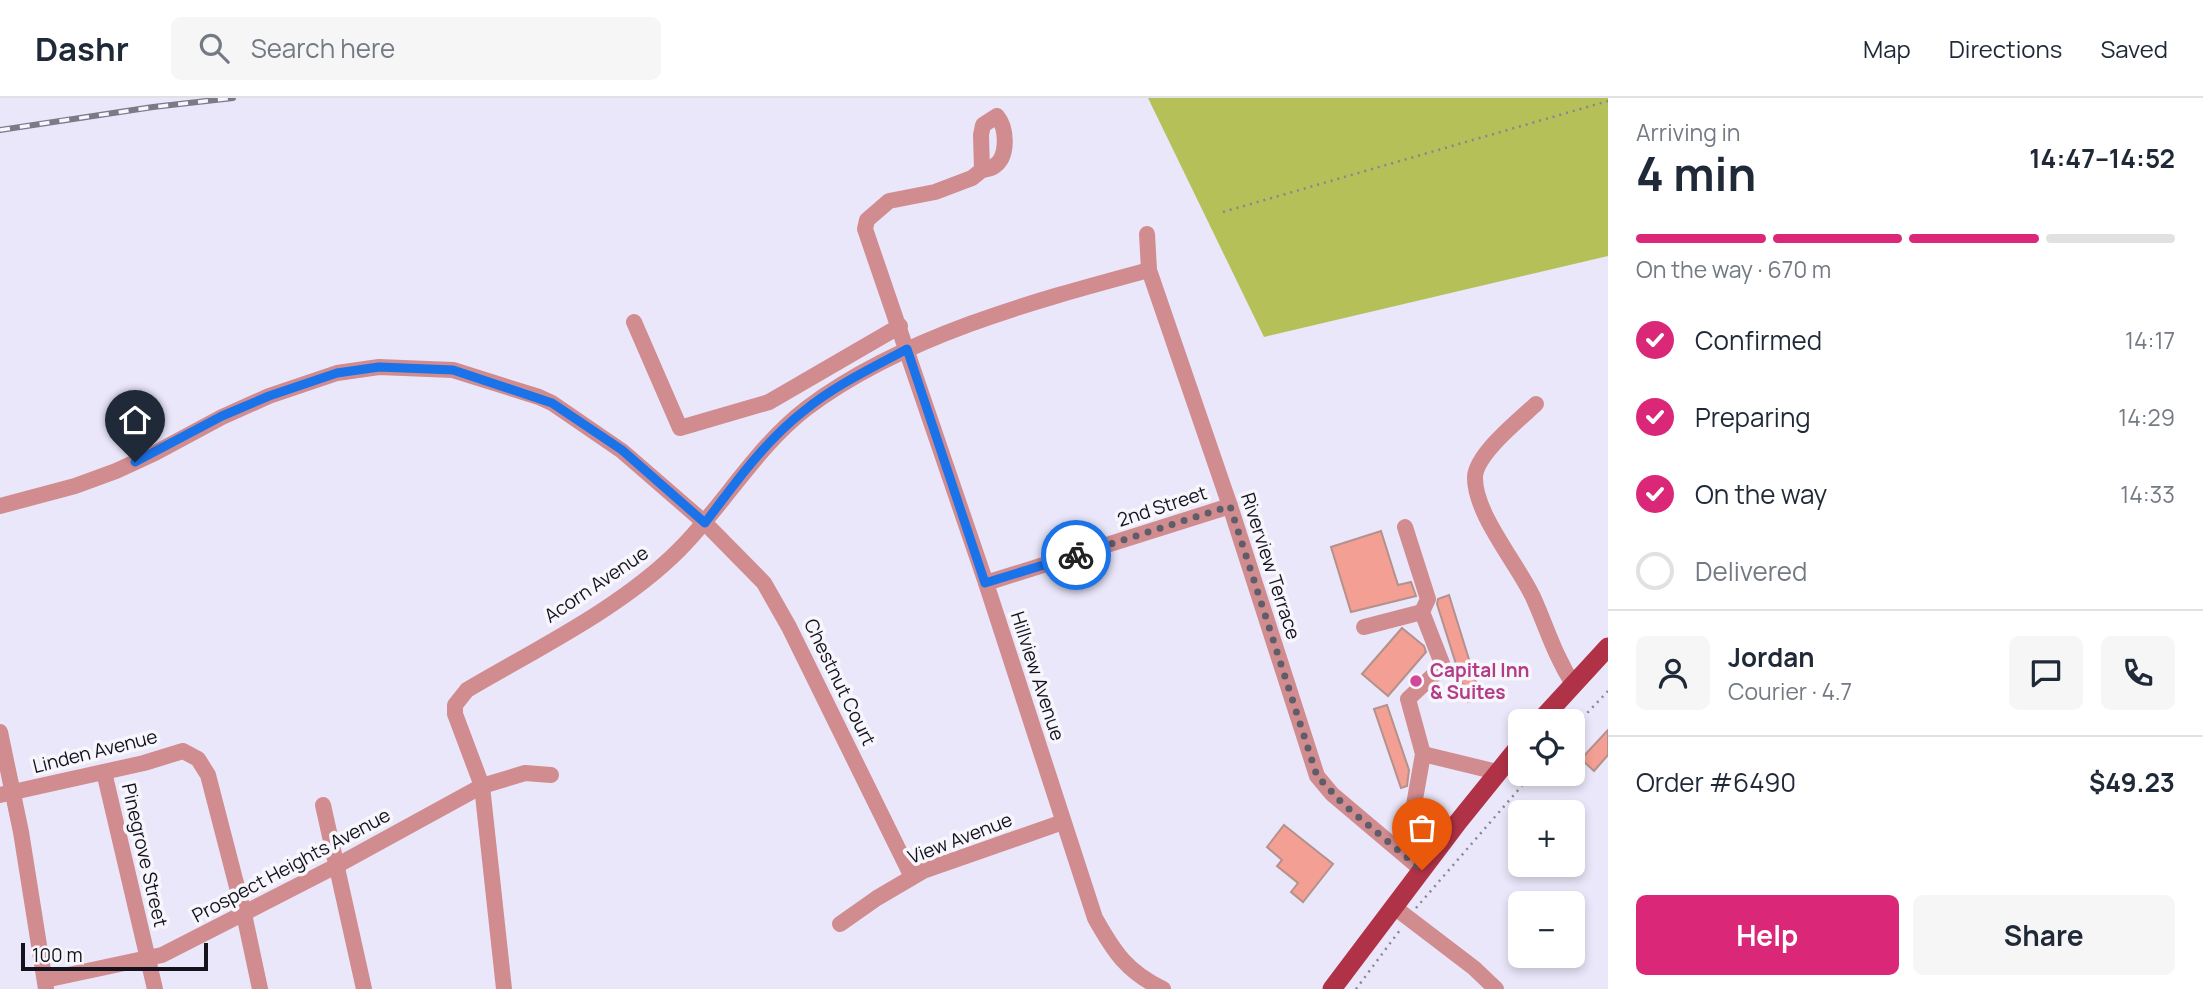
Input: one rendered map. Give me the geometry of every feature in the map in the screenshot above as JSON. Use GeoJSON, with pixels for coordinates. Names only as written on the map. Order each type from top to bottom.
{"type":"FeatureCollection","features":[{"type":"Feature","properties":{"kind":"main road"},"geometry":{"type":"LineString","coordinates":[[1551,709],[1608,647]]}},
{"type":"Feature","properties":{"kind":"main road"},"geometry":{"type":"LineString","coordinates":[[1332,989],[1401,913],[1422,870],[1508,759]]}},
{"type":"Feature","properties":{"kind":"street","name":"Hillview Avenue"},"geometry":{"type":"LineString","coordinates":[[982,170],[972,178],[936,192],[889,201],[867,220],[865,225],[1095,918],[1117,955],[1133,972],[1163,989]]}},
{"type":"Feature","properties":{"kind":"street","name":"Riverview Terrace"},"geometry":{"type":"LineString","coordinates":[[1147,234],[1149,270],[1230,506],[1317,776],[1332,794],[1422,870]]}},
{"type":"Feature","properties":{"kind":"street","name":"Acorn Avenue"},"geometry":{"type":"LineString","coordinates":[[504,989],[482,786],[455,714],[455,705],[467,690],[583,622],[648,578],[705,523],[774,437],[806,409],[841,385],[907,349],[1030,304],[1149,270]]}},
{"type":"Feature","properties":{"kind":"street"},"geometry":{"type":"LineString","coordinates":[[634,322],[680,428],[769,402],[900,327]]}},
{"type":"Feature","properties":{"kind":"street","name":"Chestnut Court"},"geometry":{"type":"LineString","coordinates":[[0,506],[75,486],[116,471],[222,416],[269,396],[337,373],[379,367],[453,370],[552,403],[622,450],[705,523],[764,583],[789,626],[912,877]]}},
{"type":"Feature","properties":{"kind":"street"},"geometry":{"type":"LineString","coordinates":[[1536,404],[1487,453],[1475,475],[1480,506],[1532,596],[1558,660],[1573,684]]}},
{"type":"Feature","properties":{"kind":"street","name":"2nd Street"},"geometry":{"type":"LineString","coordinates":[[985,583],[1230,506]]}},
{"type":"Feature","properties":{"kind":"street"},"geometry":{"type":"LineString","coordinates":[[1405,527],[1427,599],[1422,612],[1443,666],[1408,699],[1423,754],[1414,805],[1443,841]]}},
{"type":"Feature","properties":{"kind":"street"},"geometry":{"type":"LineString","coordinates":[[1364,627],[1422,612]]}},
{"type":"Feature","properties":{"kind":"street"},"geometry":{"type":"LineString","coordinates":[[0,732],[6,794],[45,984]]}},
{"type":"Feature","properties":{"kind":"street","name":"Linden Avenue"},"geometry":{"type":"LineString","coordinates":[[6,794],[183,751],[198,759],[208,775],[244,914]]}},
{"type":"Feature","properties":{"kind":"street"},"geometry":{"type":"LineString","coordinates":[[1423,754],[1497,772]]}},
{"type":"Feature","properties":{"kind":"street","name":"Pinegrove Street"},"geometry":{"type":"LineString","coordinates":[[104,772],[155,989]]}},
{"type":"Feature","properties":{"kind":"street","name":"Prospect Heights Avenue"},"geometry":{"type":"LineString","coordinates":[[45,984],[162,955],[336,866],[482,786],[525,774],[551,775]]}},
{"type":"Feature","properties":{"kind":"street"},"geometry":{"type":"LineString","coordinates":[[323,806],[364,989]]}},
{"type":"Feature","properties":{"kind":"street","name":"View Avenue"},"geometry":{"type":"LineString","coordinates":[[840,924],[912,877],[939,864],[1063,822]]}},
{"type":"Feature","properties":{"kind":"street"},"geometry":{"type":"LineString","coordinates":[[1401,913],[1474,968],[1496,989]]}},
{"type":"Feature","properties":{"kind":"street"},"geometry":{"type":"LineString","coordinates":[[244,914],[260,989]]}},
{"type":"Feature","properties":{"kind":"path"},"geometry":{"type":"LineString","coordinates":[[1223,212],[1608,101]]}},
{"type":"Feature","properties":{"kind":"path"},"geometry":{"type":"LineString","coordinates":[[1585,716],[1608,691]]}},
{"type":"Feature","properties":{"kind":"path"},"geometry":{"type":"LineString","coordinates":[[1356,989],[1401,913],[1521,786]]}},
{"type":"Feature","properties":{"kind":"green space"},"geometry":{"type":"Polygon","coordinates":[[[1148,98],[1608,98],[1608,256],[1264,337],[1148,98]]]}},
{"type":"Feature","properties":{"kind":"building"},"geometry":{"type":"Polygon","coordinates":[[[1381,531],[1398,585],[1411,582],[1416,596],[1351,612],[1331,547],[1381,531]]]}},
{"type":"Feature","properties":{"kind":"building"},"geometry":{"type":"Polygon","coordinates":[[[1449,595],[1481,698],[1468,702],[1437,604],[1438,599],[1449,595]]]}},
{"type":"Feature","properties":{"kind":"building"},"geometry":{"type":"Polygon","coordinates":[[[1402,628],[1424,646],[1426,652],[1388,696],[1362,674],[1402,628]]]}},
{"type":"Feature","properties":{"kind":"building"},"geometry":{"type":"Polygon","coordinates":[[[1387,705],[1409,770],[1407,786],[1401,788],[1374,709],[1387,705]]]}},
{"type":"Feature","properties":{"kind":"building"},"geometry":{"type":"Polygon","coordinates":[[[1608,730],[1608,755],[1594,771],[1585,763],[1585,755],[1608,730]]]}},
{"type":"Feature","properties":{"kind":"building"},"geometry":{"type":"Polygon","coordinates":[[[1284,825],[1333,864],[1303,902],[1291,892],[1298,883],[1277,866],[1282,860],[1267,847],[1284,825]]]}},
{"type":"Feature","properties":{"kind":"railway"},"geometry":{"type":"LineString","coordinates":[[0,130],[233,98]]}},
{"type":"Feature","properties":{"kind":"way so far"},"geometry":{"type":"LineString","coordinates":[[1076,555],[1230,506],[1317,776],[1343,804],[1422,870]]}},
{"type":"Feature","properties":{"kind":"place","name":"Capital Inn & Suites"},"geometry":{"type":"Point","coordinates":[1416,681]}},
{"type":"Feature","properties":{"kind":"route"},"geometry":{"type":"LineString","coordinates":[[135,462],[222,416],[269,396],[337,373],[379,367],[453,370],[508,386],[552,403],[622,450],[705,523],[774,437],[806,409],[841,385],[907,349],[985,583],[1076,555]]}}]}
